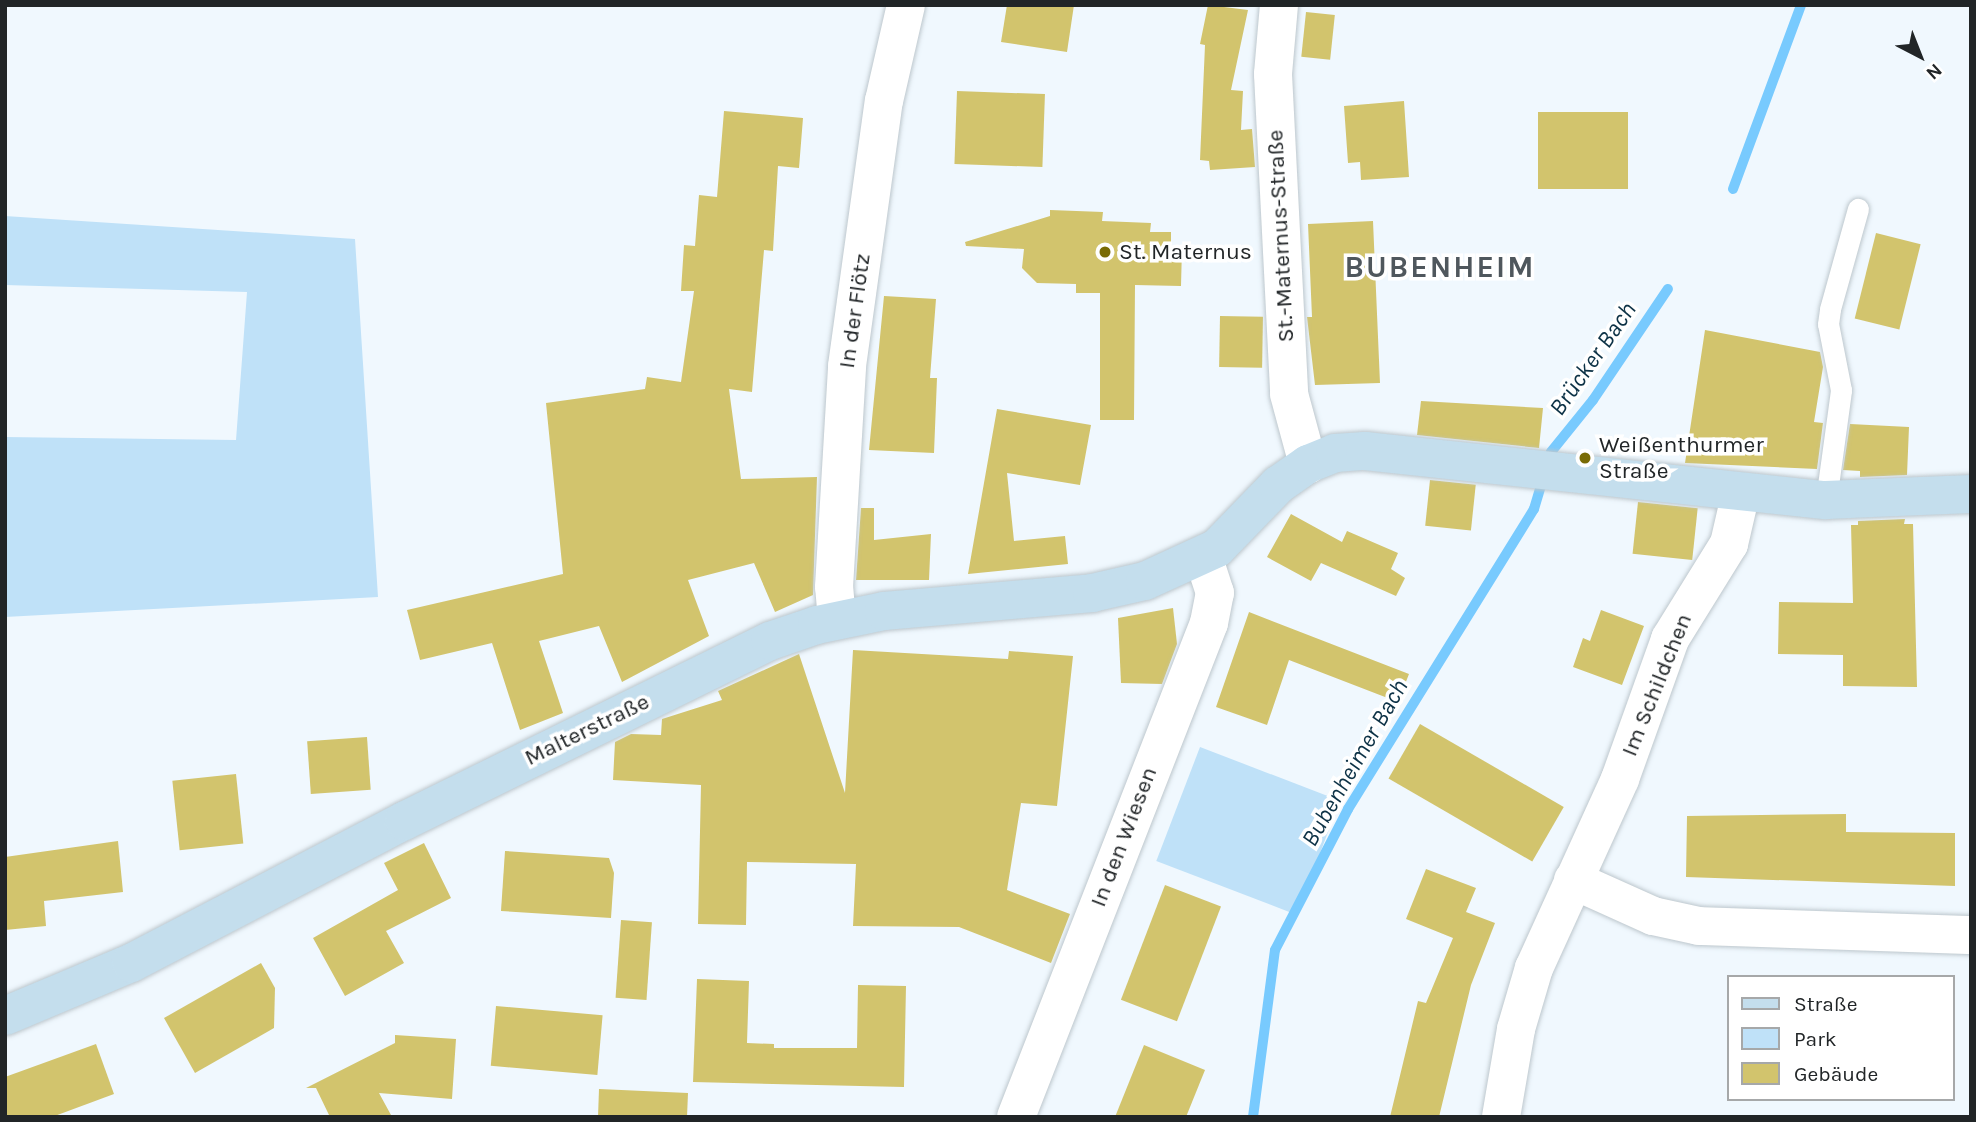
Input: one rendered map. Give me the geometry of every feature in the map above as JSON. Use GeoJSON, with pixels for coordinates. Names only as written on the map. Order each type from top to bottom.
{"type":"FeatureCollection","features":[{"type":"Feature","properties":{"kind":"main road"},"geometry":{"type":"LineString","coordinates":[[1203,556],[1227,540],[1278,485],[1308,464],[1335,453],[1365,451],[1524,471],[1826,500],[1971,494]]}},
{"type":"Feature","properties":{"kind":"main road","name":"Malterstraße"},"geometry":{"type":"LineString","coordinates":[[5,1016],[131,963],[748,650],[837,620],[884,611],[1092,593],[1145,581],[1203,556]]}},
{"type":"Feature","properties":{"kind":"street","name":"In der Flötz"},"geometry":{"type":"LineString","coordinates":[[837,620],[834,587],[846,366],[884,101],[906,5]]}},
{"type":"Feature","properties":{"kind":"street","name":"St.-Maternus-Straße"},"geometry":{"type":"LineString","coordinates":[[1279,5],[1273,74],[1289,394],[1308,464]]}},
{"type":"Feature","properties":{"kind":"street","name":"Im Schildchen"},"geometry":{"type":"LineString","coordinates":[[1501,1117],[1523,1002],[1573,880],[1620,779],[1670,639],[1729,544],[1741,492]]}},
{"type":"Feature","properties":{"kind":"street","name":"In den Wiesen"},"geometry":{"type":"LineString","coordinates":[[1016,1117],[1209,623],[1215,593],[1203,556]]}},
{"type":"Feature","properties":{"kind":"street"},"geometry":{"type":"LineString","coordinates":[[1573,880],[1653,916],[1699,926],[1971,935]]}},
{"type":"Feature","properties":{"kind":"lane"},"geometry":{"type":"LineString","coordinates":[[1826,500],[1841,390],[1828,324],[1858,209]]}},
{"type":"Feature","properties":{"kind":"green space"},"geometry":{"type":"Polygon","coordinates":[[[5,216],[355,239],[378,597],[5,617],[5,437],[236,440],[247,292],[5,285],[5,216]]]}},
{"type":"Feature","properties":{"kind":"green space"},"geometry":{"type":"Polygon","coordinates":[[[1200,747],[1340,801],[1296,915],[1156,861],[1200,747]]]}},
{"type":"Feature","properties":{"kind":"building"},"geometry":{"type":"Polygon","coordinates":[[[1007,5],[1074,5],[1067,52],[1001,42],[1007,5]]]}},
{"type":"Feature","properties":{"kind":"building"},"geometry":{"type":"Polygon","coordinates":[[[1208,5],[1248,10],[1231,90],[1243,91],[1241,130],[1252,129],[1255,167],[1210,170],[1209,161],[1200,160],[1205,45],[1200,44],[1208,5]]]}},
{"type":"Feature","properties":{"kind":"building"},"geometry":{"type":"Polygon","coordinates":[[[1306,12],[1335,15],[1330,60],[1301,57],[1306,12]]]}},
{"type":"Feature","properties":{"kind":"building"},"geometry":{"type":"Polygon","coordinates":[[[957,91],[1045,94],[1042,167],[954,164],[957,91]]]}},
{"type":"Feature","properties":{"kind":"building"},"geometry":{"type":"Polygon","coordinates":[[[1404,101],[1409,177],[1361,180],[1360,162],[1348,163],[1344,106],[1404,101]]]}},
{"type":"Feature","properties":{"kind":"building"},"geometry":{"type":"Polygon","coordinates":[[[724,111],[803,118],[799,168],[778,166],[773,251],[764,250],[752,392],[729,389],[741,479],[817,477],[813,595],[775,612],[754,563],[688,580],[709,636],[622,682],[599,626],[539,641],[563,713],[520,730],[492,643],[420,660],[407,610],[563,574],[546,403],[645,389],[647,377],[681,382],[694,291],[681,291],[684,245],[695,246],[699,195],[717,197],[724,111]]]}},
{"type":"Feature","properties":{"kind":"building"},"geometry":{"type":"Polygon","coordinates":[[[1538,112],[1628,112],[1628,189],[1538,189],[1538,112]]]}},
{"type":"Feature","properties":{"kind":"building","name":"St. Maternus"},"geometry":{"type":"Polygon","coordinates":[[[1050,210],[1103,212],[1102,221],[1151,223],[1150,232],[1171,232],[1171,248],[1182,248],[1181,286],[1135,285],[1134,420],[1100,420],[1100,293],[1076,293],[1076,284],[1037,283],[1022,268],[1024,249],[966,246],[965,242],[1050,216],[1050,210]]]}},
{"type":"Feature","properties":{"kind":"building"},"geometry":{"type":"Polygon","coordinates":[[[1373,221],[1380,383],[1315,385],[1307,317],[1312,317],[1308,224],[1373,221]]]}},
{"type":"Feature","properties":{"kind":"building"},"geometry":{"type":"Polygon","coordinates":[[[1876,233],[1921,244],[1899,330],[1855,318],[1876,233]]]}},
{"type":"Feature","properties":{"kind":"building"},"geometry":{"type":"Polygon","coordinates":[[[884,296],[936,299],[930,378],[937,378],[934,453],[869,450],[884,296]]]}},
{"type":"Feature","properties":{"kind":"building"},"geometry":{"type":"Polygon","coordinates":[[[1220,316],[1263,317],[1262,368],[1219,367],[1220,316]]]}},
{"type":"Feature","properties":{"kind":"building"},"geometry":{"type":"Polygon","coordinates":[[[1705,330],[1820,352],[1823,367],[1814,422],[1823,423],[1817,469],[1685,463],[1705,330]]]}},
{"type":"Feature","properties":{"kind":"building"},"geometry":{"type":"Polygon","coordinates":[[[1421,401],[1543,408],[1539,448],[1417,435],[1421,401]]]}},
{"type":"Feature","properties":{"kind":"building"},"geometry":{"type":"Polygon","coordinates":[[[997,409],[1091,425],[1080,485],[1007,473],[1014,541],[1065,536],[1068,564],[968,574],[997,409]]]}},
{"type":"Feature","properties":{"kind":"building"},"geometry":{"type":"Polygon","coordinates":[[[1850,424],[1909,427],[1907,475],[1860,477],[1860,471],[1843,470],[1850,424]]]}},
{"type":"Feature","properties":{"kind":"building"},"geometry":{"type":"Polygon","coordinates":[[[1430,480],[1476,485],[1471,531],[1425,526],[1430,480]]]}},
{"type":"Feature","properties":{"kind":"building"},"geometry":{"type":"Polygon","coordinates":[[[1638,502],[1698,508],[1692,560],[1633,554],[1638,502]]]}},
{"type":"Feature","properties":{"kind":"building"},"geometry":{"type":"Polygon","coordinates":[[[861,508],[874,508],[874,540],[931,534],[929,580],[856,580],[861,508]]]}},
{"type":"Feature","properties":{"kind":"building"},"geometry":{"type":"Polygon","coordinates":[[[1291,514],[1342,542],[1347,531],[1398,553],[1391,569],[1405,578],[1396,596],[1321,563],[1311,581],[1267,557],[1291,514]]]}},
{"type":"Feature","properties":{"kind":"building"},"geometry":{"type":"Polygon","coordinates":[[[1905,519],[1904,524],[1913,524],[1917,687],[1843,686],[1843,655],[1778,654],[1779,602],[1853,603],[1851,525],[1858,525],[1858,521],[1905,519]]]}},
{"type":"Feature","properties":{"kind":"building"},"geometry":{"type":"Polygon","coordinates":[[[1173,608],[1177,644],[1162,684],[1121,683],[1118,618],[1173,608]]]}},
{"type":"Feature","properties":{"kind":"building"},"geometry":{"type":"Polygon","coordinates":[[[1601,610],[1644,626],[1622,685],[1573,667],[1583,638],[1590,641],[1601,610]]]}},
{"type":"Feature","properties":{"kind":"building"},"geometry":{"type":"Polygon","coordinates":[[[1249,612],[1409,674],[1398,702],[1289,660],[1267,725],[1216,707],[1249,612]]]}},
{"type":"Feature","properties":{"kind":"building"},"geometry":{"type":"Polygon","coordinates":[[[853,650],[1008,659],[1009,651],[1073,656],[1057,806],[1021,803],[1007,890],[1070,914],[1051,963],[959,927],[853,926],[856,864],[747,862],[746,925],[698,924],[701,785],[613,780],[615,742],[631,734],[661,735],[662,719],[722,700],[718,691],[799,654],[845,793],[853,650]]]}},
{"type":"Feature","properties":{"kind":"building"},"geometry":{"type":"Polygon","coordinates":[[[1420,724],[1564,807],[1532,862],[1388,779],[1420,724]]]}},
{"type":"Feature","properties":{"kind":"building"},"geometry":{"type":"Polygon","coordinates":[[[367,737],[371,790],[311,794],[307,741],[367,737]]]}},
{"type":"Feature","properties":{"kind":"building"},"geometry":{"type":"Polygon","coordinates":[[[236,774],[243,844],[180,850],[172,781],[236,774]]]}},
{"type":"Feature","properties":{"kind":"building"},"geometry":{"type":"Polygon","coordinates":[[[1846,814],[1846,832],[1955,833],[1955,886],[1686,877],[1687,816],[1846,814]]]}},
{"type":"Feature","properties":{"kind":"building"},"geometry":{"type":"Polygon","coordinates":[[[118,841],[123,892],[44,901],[46,926],[5,930],[5,857],[118,841]]]}},
{"type":"Feature","properties":{"kind":"building"},"geometry":{"type":"Polygon","coordinates":[[[424,843],[451,898],[386,931],[404,963],[345,996],[313,938],[398,890],[384,863],[424,843]]]}},
{"type":"Feature","properties":{"kind":"building"},"geometry":{"type":"Polygon","coordinates":[[[505,851],[609,858],[614,873],[611,918],[501,911],[505,851]]]}},
{"type":"Feature","properties":{"kind":"building"},"geometry":{"type":"Polygon","coordinates":[[[1426,869],[1476,888],[1466,912],[1495,923],[1471,985],[1439,1117],[1390,1117],[1418,1001],[1426,1003],[1453,938],[1406,919],[1426,869]]]}},
{"type":"Feature","properties":{"kind":"building"},"geometry":{"type":"Polygon","coordinates":[[[1165,885],[1221,907],[1177,1021],[1121,1000],[1165,885]]]}},
{"type":"Feature","properties":{"kind":"building"},"geometry":{"type":"Polygon","coordinates":[[[621,920],[652,922],[646,1000],[616,998],[621,920]]]}},
{"type":"Feature","properties":{"kind":"building"},"geometry":{"type":"Polygon","coordinates":[[[261,963],[275,988],[274,1028],[195,1073],[164,1018],[261,963]]]}},
{"type":"Feature","properties":{"kind":"building"},"geometry":{"type":"Polygon","coordinates":[[[697,979],[749,981],[747,1043],[774,1044],[774,1048],[857,1048],[858,985],[906,986],[904,1087],[693,1082],[697,979]]]}},
{"type":"Feature","properties":{"kind":"building"},"geometry":{"type":"Polygon","coordinates":[[[496,1006],[603,1015],[597,1075],[491,1066],[496,1006]]]}},
{"type":"Feature","properties":{"kind":"building"},"geometry":{"type":"Polygon","coordinates":[[[395,1035],[456,1039],[452,1099],[379,1093],[391,1115],[329,1115],[316,1088],[306,1088],[395,1043],[395,1035]]]}},
{"type":"Feature","properties":{"kind":"building"},"geometry":{"type":"Polygon","coordinates":[[[96,1044],[114,1094],[52,1117],[5,1117],[5,1077],[96,1044]]]}},
{"type":"Feature","properties":{"kind":"building"},"geometry":{"type":"Polygon","coordinates":[[[1144,1045],[1205,1070],[1186,1117],[1115,1117],[1144,1045]]]}},
{"type":"Feature","properties":{"kind":"building"},"geometry":{"type":"Polygon","coordinates":[[[599,1089],[688,1093],[687,1117],[598,1117],[599,1089]]]}},
{"type":"Feature","properties":{"kind":"waterway","name":"Brücker Bach"},"geometry":{"type":"LineString","coordinates":[[1733,189],[1801,5]]}},
{"type":"Feature","properties":{"kind":"waterway","name":"Bubenheimer Bach"},"geometry":{"type":"LineString","coordinates":[[1253,1117],[1275,950],[1348,809],[1534,509],[1551,452],[1593,400],[1668,289]]}},
{"type":"Feature","properties":{"kind":"place","name":"St. Maternus"},"geometry":{"type":"Point","coordinates":[1105,252]}},
{"type":"Feature","properties":{"kind":"place","name":"Weißenthurmer Straße"},"geometry":{"type":"Point","coordinates":[1585,458]}},
{"type":"Feature","properties":{"kind":"district","name":"BUBENHEIM"},"geometry":{"type":"Point","coordinates":[1440,267]}}]}
